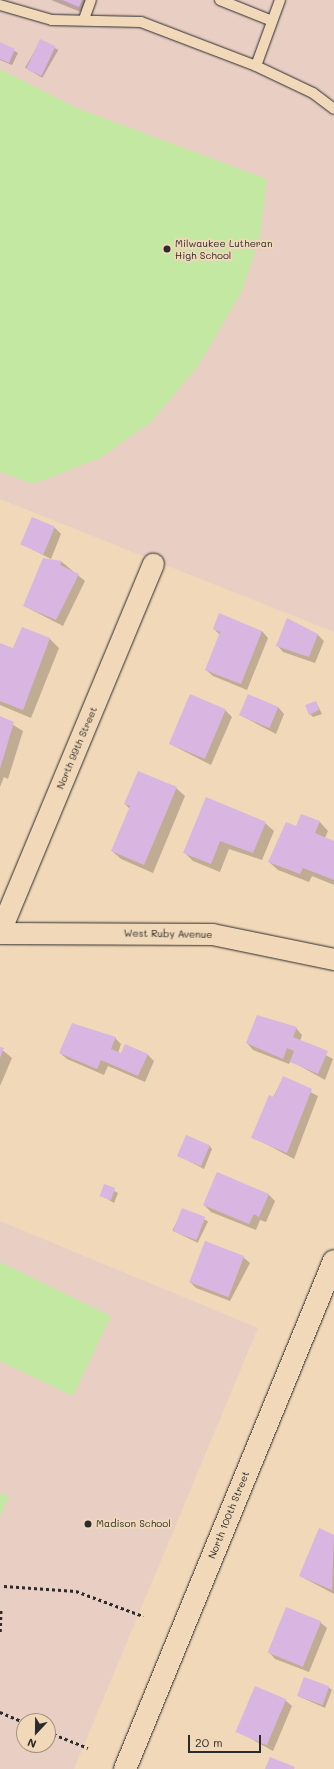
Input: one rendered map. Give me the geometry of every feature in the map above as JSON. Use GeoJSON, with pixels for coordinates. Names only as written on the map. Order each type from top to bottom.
{"type":"FeatureCollection","features":[{"type":"Feature","properties":{"kind":"street","name":"North 99th Street"},"geometry":{"type":"LineString","coordinates":[[0,932],[153,564]]}},
{"type":"Feature","properties":{"kind":"street","name":"West Ruby Avenue"},"geometry":{"type":"LineString","coordinates":[[0,932],[212,934],[334,959]]}},
{"type":"Feature","properties":{"kind":"street","name":"North 100th Street"},"geometry":{"type":"LineString","coordinates":[[125,1769],[334,1261]]}},
{"type":"Feature","properties":{"kind":"lane"},"geometry":{"type":"LineString","coordinates":[[84,19],[92,0]]}},
{"type":"Feature","properties":{"kind":"lane"},"geometry":{"type":"LineString","coordinates":[[220,0],[272,21]]}},
{"type":"Feature","properties":{"kind":"lane"},"geometry":{"type":"LineString","coordinates":[[256,66],[280,0]]}},
{"type":"Feature","properties":{"kind":"lane"},"geometry":{"type":"LineString","coordinates":[[0,5],[52,20],[84,19],[141,22],[256,66],[313,93],[334,109]]}},
{"type":"Feature","properties":{"kind":"path"},"geometry":{"type":"LineString","coordinates":[[4,1586],[76,1590],[142,1616]]}},
{"type":"Feature","properties":{"kind":"path"},"geometry":{"type":"LineString","coordinates":[[0,1632],[1,1608]]}},
{"type":"Feature","properties":{"kind":"path"},"geometry":{"type":"LineString","coordinates":[[0,1712],[16,1719]]}},
{"type":"Feature","properties":{"kind":"path"},"geometry":{"type":"LineString","coordinates":[[56,1735],[88,1748]]}},
{"type":"Feature","properties":{"kind":"shaded area","name":"Milwaukee Lutheran High School"},"geometry":{"type":"Polygon","coordinates":[[[0,0],[334,0],[334,632],[0,499],[0,0]]]}},
{"type":"Feature","properties":{"kind":"shaded area","name":"Madison School"},"geometry":{"type":"Polygon","coordinates":[[[0,1221],[258,1328],[74,1769],[0,1769],[0,1221]]]}},
{"type":"Feature","properties":{"kind":"green space"},"geometry":{"type":"Polygon","coordinates":[[[0,69],[77,108],[267,179],[260,237],[242,291],[198,366],[151,422],[100,458],[33,484],[0,472],[0,69]]]}},
{"type":"Feature","properties":{"kind":"green space"},"geometry":{"type":"Polygon","coordinates":[[[0,1262],[111,1316],[73,1396],[0,1361],[0,1262]]]}},
{"type":"Feature","properties":{"kind":"green space"},"geometry":{"type":"Polygon","coordinates":[[[0,1493],[9,1496],[0,1517],[0,1493]]]}},
{"type":"Feature","properties":{"kind":"building"},"geometry":{"type":"Polygon","coordinates":[[[62,0],[82,0],[79,7],[62,0]]]}},
{"type":"Feature","properties":{"kind":"building"},"geometry":{"type":"Polygon","coordinates":[[[40,39],[55,46],[41,76],[26,69],[40,39]]]}},
{"type":"Feature","properties":{"kind":"building"},"geometry":{"type":"Polygon","coordinates":[[[0,42],[15,49],[9,63],[0,59],[0,42]]]}},
{"type":"Feature","properties":{"kind":"building"},"geometry":{"type":"Polygon","coordinates":[[[32,517],[55,527],[43,554],[20,545],[32,517]]]}},
{"type":"Feature","properties":{"kind":"building"},"geometry":{"type":"Polygon","coordinates":[[[43,558],[62,561],[60,565],[79,574],[56,620],[23,606],[43,558]]]}},
{"type":"Feature","properties":{"kind":"building"},"geometry":{"type":"Polygon","coordinates":[[[219,613],[262,631],[241,684],[205,670],[220,632],[213,629],[219,613]]]}},
{"type":"Feature","properties":{"kind":"building"},"geometry":{"type":"Polygon","coordinates":[[[287,618],[318,634],[309,657],[276,646],[287,618]]]}},
{"type":"Feature","properties":{"kind":"building"},"geometry":{"type":"Polygon","coordinates":[[[22,627],[50,638],[23,710],[0,701],[0,643],[13,648],[22,627]]]}},
{"type":"Feature","properties":{"kind":"building"},"geometry":{"type":"Polygon","coordinates":[[[190,694],[226,709],[205,759],[169,744],[190,694]]]}},
{"type":"Feature","properties":{"kind":"building"},"geometry":{"type":"Polygon","coordinates":[[[248,694],[278,707],[269,728],[239,715],[248,694]]]}},
{"type":"Feature","properties":{"kind":"building"},"geometry":{"type":"Polygon","coordinates":[[[316,701],[319,710],[309,715],[305,705],[316,701]]]}},
{"type":"Feature","properties":{"kind":"building"},"geometry":{"type":"Polygon","coordinates":[[[0,716],[14,722],[0,769],[0,716]]]}},
{"type":"Feature","properties":{"kind":"building"},"geometry":{"type":"Polygon","coordinates":[[[138,771],[177,787],[144,865],[111,851],[130,806],[124,804],[138,771]]]}},
{"type":"Feature","properties":{"kind":"building"},"geometry":{"type":"Polygon","coordinates":[[[206,797],[266,822],[253,853],[220,841],[211,864],[183,853],[206,797]]]}},
{"type":"Feature","properties":{"kind":"building"},"geometry":{"type":"Polygon","coordinates":[[[301,814],[320,821],[315,833],[334,841],[334,880],[303,868],[300,874],[268,862],[286,822],[296,826],[301,814]]]}},
{"type":"Feature","properties":{"kind":"building"},"geometry":{"type":"Polygon","coordinates":[[[257,1015],[297,1027],[293,1037],[328,1051],[318,1074],[290,1062],[294,1051],[287,1048],[283,1059],[246,1043],[257,1015]]]}},
{"type":"Feature","properties":{"kind":"building"},"geometry":{"type":"Polygon","coordinates":[[[72,1023],[116,1037],[111,1049],[121,1053],[125,1044],[148,1054],[138,1076],[101,1060],[97,1069],[59,1053],[72,1023]]]}},
{"type":"Feature","properties":{"kind":"building"},"geometry":{"type":"Polygon","coordinates":[[[0,1047],[4,1048],[0,1058],[0,1047]]]}},
{"type":"Feature","properties":{"kind":"building"},"geometry":{"type":"Polygon","coordinates":[[[283,1076],[312,1089],[287,1153],[251,1138],[269,1095],[274,1097],[283,1076]]]}},
{"type":"Feature","properties":{"kind":"building"},"geometry":{"type":"Polygon","coordinates":[[[186,1135],[210,1145],[201,1166],[177,1156],[186,1135]]]}},
{"type":"Feature","properties":{"kind":"building"},"geometry":{"type":"Polygon","coordinates":[[[217,1172],[269,1194],[259,1217],[254,1214],[249,1224],[203,1205],[217,1172]]]}},
{"type":"Feature","properties":{"kind":"building"},"geometry":{"type":"Polygon","coordinates":[[[104,1184],[115,1188],[111,1200],[100,1196],[104,1184]]]}},
{"type":"Feature","properties":{"kind":"building"},"geometry":{"type":"Polygon","coordinates":[[[182,1208],[205,1217],[196,1240],[173,1231],[182,1208]]]}},
{"type":"Feature","properties":{"kind":"building"},"geometry":{"type":"Polygon","coordinates":[[[205,1241],[244,1256],[228,1297],[189,1282],[205,1241]]]}},
{"type":"Feature","properties":{"kind":"building"},"geometry":{"type":"Polygon","coordinates":[[[319,1528],[334,1535],[332,1590],[299,1576],[319,1528]]]}},
{"type":"Feature","properties":{"kind":"building"},"geometry":{"type":"Polygon","coordinates":[[[286,1607],[321,1621],[303,1667],[268,1652],[286,1607]]]}},
{"type":"Feature","properties":{"kind":"building"},"geometry":{"type":"Polygon","coordinates":[[[304,1677],[329,1686],[323,1705],[297,1696],[304,1677]]]}},
{"type":"Feature","properties":{"kind":"building"},"geometry":{"type":"Polygon","coordinates":[[[255,1686],[286,1699],[267,1745],[235,1732],[255,1686]]]}},
{"type":"Feature","properties":{"kind":"building"},"geometry":{"type":"Polygon","coordinates":[[[270,1757],[295,1767],[294,1769],[265,1769],[270,1757]]]}},
{"type":"Feature","properties":{"kind":"place","name":"Milwaukee Lutheran High School"},"geometry":{"type":"Point","coordinates":[167,249]}},
{"type":"Feature","properties":{"kind":"place","name":"Madison School"},"geometry":{"type":"Point","coordinates":[88,1524]}}]}
